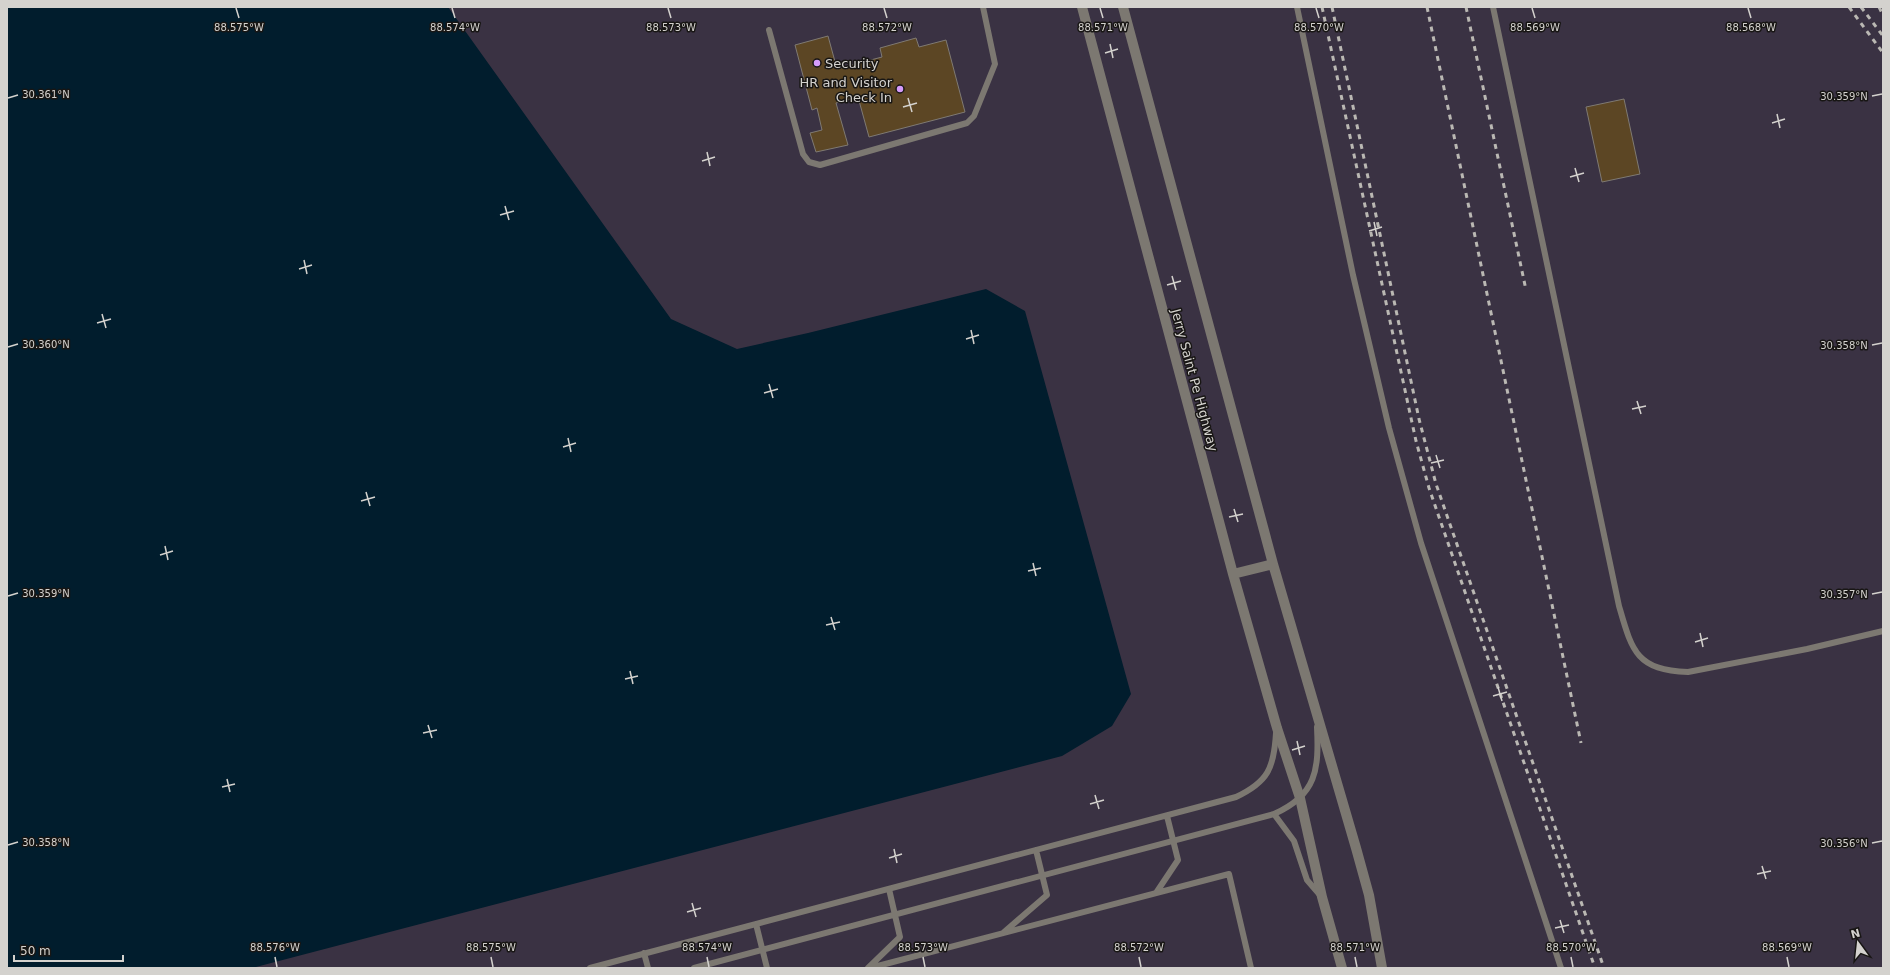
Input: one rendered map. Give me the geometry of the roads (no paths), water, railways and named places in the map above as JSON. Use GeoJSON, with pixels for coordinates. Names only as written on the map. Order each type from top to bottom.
{"type":"FeatureCollection","features":[{"type":"Feature","properties":{"kind":"main road","name":"Jerry Saint Pe Highway"},"geometry":{"type":"LineString","coordinates":[[1082,7],[1233,574],[1277,728],[1300,798],[1322,897],[1342,968]]}},
{"type":"Feature","properties":{"kind":"main road","name":"Jerry Saint Pe Highway"},"geometry":{"type":"LineString","coordinates":[[1123,7],[1273,564],[1367,888],[1382,968]]}},
{"type":"Feature","properties":{"kind":"main road"},"geometry":{"type":"LineString","coordinates":[[1233,574],[1273,564]]}},
{"type":"Feature","properties":{"kind":"lane"},"geometry":{"type":"LineString","coordinates":[[769,30],[803,154],[809,162],[820,165],[968,123],[974,116],[995,64],[983,7]]}},
{"type":"Feature","properties":{"kind":"lane"},"geometry":{"type":"LineString","coordinates":[[1297,7],[1351,267],[1388,428],[1423,550],[1561,968]]}},
{"type":"Feature","properties":{"kind":"lane"},"geometry":{"type":"LineString","coordinates":[[1493,7],[1619,606],[1628,638],[1637,654],[1643,661],[1654,666],[1673,671],[1688,672],[1807,649],[1883,631]]}},
{"type":"Feature","properties":{"kind":"lane"},"geometry":{"type":"LineString","coordinates":[[694,968],[1274,814],[1291,805],[1300,798],[1312,781],[1316,770],[1318,757],[1317,714]]}},
{"type":"Feature","properties":{"kind":"lane"},"geometry":{"type":"LineString","coordinates":[[590,968],[1229,799],[1254,788],[1269,772],[1275,750],[1277,728]]}},
{"type":"Feature","properties":{"kind":"lane"},"geometry":{"type":"LineString","coordinates":[[1274,814],[1294,841],[1307,880],[1322,897]]}},
{"type":"Feature","properties":{"kind":"lane"},"geometry":{"type":"LineString","coordinates":[[1156,893],[1178,860],[1167,816]]}},
{"type":"Feature","properties":{"kind":"lane"},"geometry":{"type":"LineString","coordinates":[[1001,934],[1047,895],[1036,850]]}},
{"type":"Feature","properties":{"kind":"lane"},"geometry":{"type":"LineString","coordinates":[[869,968],[1229,874],[1251,968]]}},
{"type":"Feature","properties":{"kind":"lane"},"geometry":{"type":"LineString","coordinates":[[869,968],[900,937],[889,889]]}},
{"type":"Feature","properties":{"kind":"lane"},"geometry":{"type":"LineString","coordinates":[[756,924],[767,968]]}},
{"type":"Feature","properties":{"kind":"lane"},"geometry":{"type":"LineString","coordinates":[[644,953],[648,968]]}},
{"type":"Feature","properties":{"kind":"water"},"geometry":{"type":"Polygon","coordinates":[[[7,7],[448,7],[671,319],[737,349],[986,289],[1025,311],[1131,694],[1112,726],[1062,756],[252,968],[7,968],[7,7]]]}},
{"type":"Feature","properties":{"kind":"railway"},"geometry":{"type":"LineString","coordinates":[[1322,7],[1416,441],[1429,488],[1595,968]]}},
{"type":"Feature","properties":{"kind":"railway"},"geometry":{"type":"LineString","coordinates":[[1332,7],[1419,419],[1436,484],[1604,968]]}},
{"type":"Feature","properties":{"kind":"railway"},"geometry":{"type":"LineString","coordinates":[[1427,7],[1581,743]]}},
{"type":"Feature","properties":{"kind":"railway"},"geometry":{"type":"LineString","coordinates":[[1466,7],[1526,290]]}},
{"type":"Feature","properties":{"kind":"railway"},"geometry":{"type":"LineString","coordinates":[[1849,7],[1883,53]]}},
{"type":"Feature","properties":{"kind":"railway"},"geometry":{"type":"LineString","coordinates":[[1861,7],[1883,36]]}},
{"type":"Feature","properties":{"kind":"railway"},"geometry":{"type":"LineString","coordinates":[[1879,7],[1883,15]]}},
{"type":"Feature","properties":{"kind":"place","name":"Security"},"geometry":{"type":"Point","coordinates":[817,63]}},
{"type":"Feature","properties":{"kind":"place","name":"HR and Visitor Check In"},"geometry":{"type":"Point","coordinates":[900,89]}}]}
